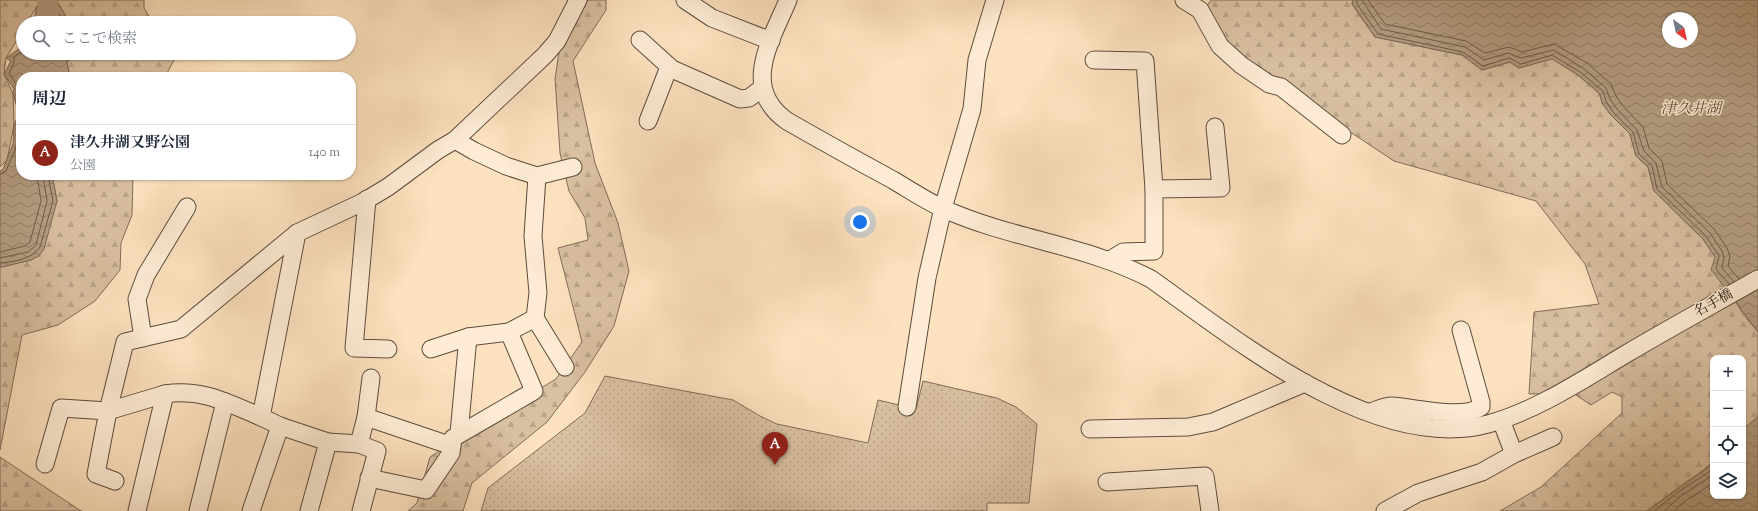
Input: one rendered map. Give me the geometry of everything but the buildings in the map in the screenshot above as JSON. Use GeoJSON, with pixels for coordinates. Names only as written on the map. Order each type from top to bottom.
{"type":"FeatureCollection","features":[{"type":"Feature","properties":{"kind":"street"},"geometry":{"type":"LineString","coordinates":[[115,481],[96,474],[108,411],[126,342],[181,329],[297,233],[367,199],[388,187],[455,140],[546,55],[557,41],[578,0]]}},
{"type":"Feature","properties":{"kind":"street"},"geometry":{"type":"LineString","coordinates":[[685,0],[712,18],[771,41]]}},
{"type":"Feature","properties":{"kind":"street"},"geometry":{"type":"LineString","coordinates":[[640,40],[669,66],[740,99],[749,98],[762,88],[761,67],[788,0]]}},
{"type":"Feature","properties":{"kind":"street"},"geometry":{"type":"LineString","coordinates":[[907,407],[927,278],[943,208],[972,109],[976,60],[995,0]]}},
{"type":"Feature","properties":{"kind":"street"},"geometry":{"type":"LineString","coordinates":[[1184,0],[1200,10],[1220,46],[1241,65],[1269,84],[1281,87],[1342,135]]}},
{"type":"Feature","properties":{"kind":"street"},"geometry":{"type":"LineString","coordinates":[[1094,60],[1145,61],[1154,189],[1154,251],[1123,252],[1110,260]]}},
{"type":"Feature","properties":{"kind":"street"},"geometry":{"type":"LineString","coordinates":[[648,121],[669,66]]}},
{"type":"Feature","properties":{"kind":"street","name":"名手橋"},"geometry":{"type":"LineString","coordinates":[[762,88],[772,109],[787,121],[943,208],[1006,232],[1047,241],[1110,260],[1151,279],[1264,358],[1305,383],[1344,402],[1370,412],[1416,426],[1446,429],[1478,426],[1501,420],[1569,388],[1758,279]]}},
{"type":"Feature","properties":{"kind":"street"},"geometry":{"type":"LineString","coordinates":[[1154,189],[1221,188],[1214,127]]}},
{"type":"Feature","properties":{"kind":"street"},"geometry":{"type":"LineString","coordinates":[[455,140],[474,152],[506,166],[537,176],[573,167]]}},
{"type":"Feature","properties":{"kind":"street"},"geometry":{"type":"LineString","coordinates":[[537,176],[533,236],[538,293],[535,318],[565,367]]}},
{"type":"Feature","properties":{"kind":"street"},"geometry":{"type":"LineString","coordinates":[[367,199],[354,348],[388,349]]}},
{"type":"Feature","properties":{"kind":"street"},"geometry":{"type":"LineString","coordinates":[[144,338],[137,298],[146,275],[187,208]]}},
{"type":"Feature","properties":{"kind":"street"},"geometry":{"type":"LineString","coordinates":[[261,417],[297,233]]}},
{"type":"Feature","properties":{"kind":"street"},"geometry":{"type":"LineString","coordinates":[[431,349],[468,337],[509,332],[535,318]]}},
{"type":"Feature","properties":{"kind":"street"},"geometry":{"type":"LineString","coordinates":[[1370,412],[1390,406],[1446,412],[1470,412],[1481,407],[1481,402],[1461,330]]}},
{"type":"Feature","properties":{"kind":"street"},"geometry":{"type":"LineString","coordinates":[[366,417],[455,440],[534,391],[509,332]]}},
{"type":"Feature","properties":{"kind":"street"},"geometry":{"type":"LineString","coordinates":[[369,478],[426,490],[450,453],[455,440],[468,337]]}},
{"type":"Feature","properties":{"kind":"street"},"geometry":{"type":"LineString","coordinates":[[359,444],[366,417],[371,378]]}},
{"type":"Feature","properties":{"kind":"street"},"geometry":{"type":"LineString","coordinates":[[1090,429],[1188,427],[1213,422],[1305,383]]}},
{"type":"Feature","properties":{"kind":"street"},"geometry":{"type":"LineString","coordinates":[[45,464],[61,408],[108,411],[165,394],[182,391],[192,392],[215,397],[280,426],[328,442],[359,444],[377,451],[361,511]]}},
{"type":"Feature","properties":{"kind":"street"},"geometry":{"type":"LineString","coordinates":[[137,511],[165,394]]}},
{"type":"Feature","properties":{"kind":"street"},"geometry":{"type":"LineString","coordinates":[[198,511],[225,402]]}},
{"type":"Feature","properties":{"kind":"street"},"geometry":{"type":"LineString","coordinates":[[1501,420],[1514,454]]}},
{"type":"Feature","properties":{"kind":"street"},"geometry":{"type":"LineString","coordinates":[[251,511],[280,426]]}},
{"type":"Feature","properties":{"kind":"street"},"geometry":{"type":"LineString","coordinates":[[1385,511],[1418,493],[1482,472],[1514,454],[1553,437]]}},
{"type":"Feature","properties":{"kind":"street"},"geometry":{"type":"LineString","coordinates":[[309,511],[328,442]]}},
{"type":"Feature","properties":{"kind":"street"},"geometry":{"type":"LineString","coordinates":[[1107,482],[1205,476],[1210,511]]}},
{"type":"Feature","properties":{"kind":"green space"},"geometry":{"type":"Polygon","coordinates":[[[0,0],[144,0],[144,8],[149,16],[66,16],[58,4],[37,6],[31,16],[16,16],[16,42],[6,58],[4,74],[13,94],[14,125],[7,160],[0,167],[0,0]]]}},
{"type":"Feature","properties":{"kind":"green space"},"geometry":{"type":"Polygon","coordinates":[[[588,0],[606,0],[606,10],[573,61],[595,163],[618,223],[629,271],[614,326],[585,372],[547,422],[472,483],[463,511],[408,511],[417,503],[430,457],[556,379],[582,342],[558,248],[588,240],[585,218],[569,191],[560,153],[555,79],[560,45],[588,0]]]}},
{"type":"Feature","properties":{"kind":"green space"},"geometry":{"type":"Polygon","coordinates":[[[1211,0],[1353,0],[1352,4],[1375,37],[1462,55],[1482,70],[1510,62],[1519,68],[1552,58],[1578,75],[1600,94],[1602,103],[1611,115],[1630,134],[1636,156],[1648,167],[1654,191],[1703,239],[1715,257],[1729,291],[1743,314],[1758,332],[1758,417],[1746,427],[1746,355],[1710,355],[1710,464],[1704,469],[1647,511],[1500,511],[1541,487],[1622,413],[1622,397],[1612,392],[1591,405],[1573,393],[1529,394],[1534,312],[1599,304],[1585,264],[1536,201],[1394,161],[1249,65],[1222,39],[1205,9],[1211,0]]]}},
{"type":"Feature","properties":{"kind":"green space"},"geometry":{"type":"Polygon","coordinates":[[[68,60],[174,60],[168,72],[69,72],[67,63],[68,60]]]}},
{"type":"Feature","properties":{"kind":"green space"},"geometry":{"type":"Polygon","coordinates":[[[53,180],[133,180],[132,215],[121,243],[120,270],[95,301],[58,325],[22,335],[0,450],[0,267],[31,260],[57,201],[53,180]]]}},
{"type":"Feature","properties":{"kind":"green space"},"geometry":{"type":"Polygon","coordinates":[[[605,376],[733,400],[777,424],[868,443],[878,400],[916,409],[923,381],[997,398],[1016,407],[1037,424],[1029,503],[987,503],[987,511],[481,511],[488,488],[585,413],[605,376]]]}},
{"type":"Feature","properties":{"kind":"green space"},"geometry":{"type":"Polygon","coordinates":[[[0,457],[81,511],[0,511],[0,457]]]}},
{"type":"Feature","properties":{"kind":"water","name":"津久井湖"},"geometry":{"type":"Polygon","coordinates":[[[1353,0],[1758,0],[1758,332],[1711,270],[1715,257],[1703,239],[1654,191],[1648,167],[1636,156],[1630,134],[1611,115],[1602,103],[1600,94],[1578,75],[1552,59],[1519,68],[1510,62],[1482,70],[1462,55],[1375,37],[1352,4],[1353,0]]]}},
{"type":"Feature","properties":{"kind":"water"},"geometry":{"type":"Polygon","coordinates":[[[58,3],[66,16],[35,16],[37,6],[58,3]]]}},
{"type":"Feature","properties":{"kind":"water"},"geometry":{"type":"Polygon","coordinates":[[[16,51],[16,60],[68,60],[67,63],[69,72],[16,72],[16,104],[13,94],[14,89],[4,74],[11,61],[6,58],[16,51]]]}},
{"type":"Feature","properties":{"kind":"water"},"geometry":{"type":"Polygon","coordinates":[[[16,121],[16,180],[53,180],[57,201],[44,249],[39,256],[31,260],[0,267],[0,171],[3,169],[13,144],[14,125],[16,121]]]}},
{"type":"Feature","properties":{"kind":"water"},"geometry":{"type":"Polygon","coordinates":[[[1758,417],[1758,511],[1647,511],[1706,469],[1710,464],[1710,499],[1746,499],[1746,427],[1758,417]]]}},
{"type":"Feature","properties":{"kind":"waterway"},"geometry":{"type":"LineString","coordinates":[[48,0],[48,16]]}},
{"type":"Feature","properties":{"kind":"place","name":"津久井湖又野公園"},"geometry":{"type":"Point","coordinates":[775,465]}}]}
